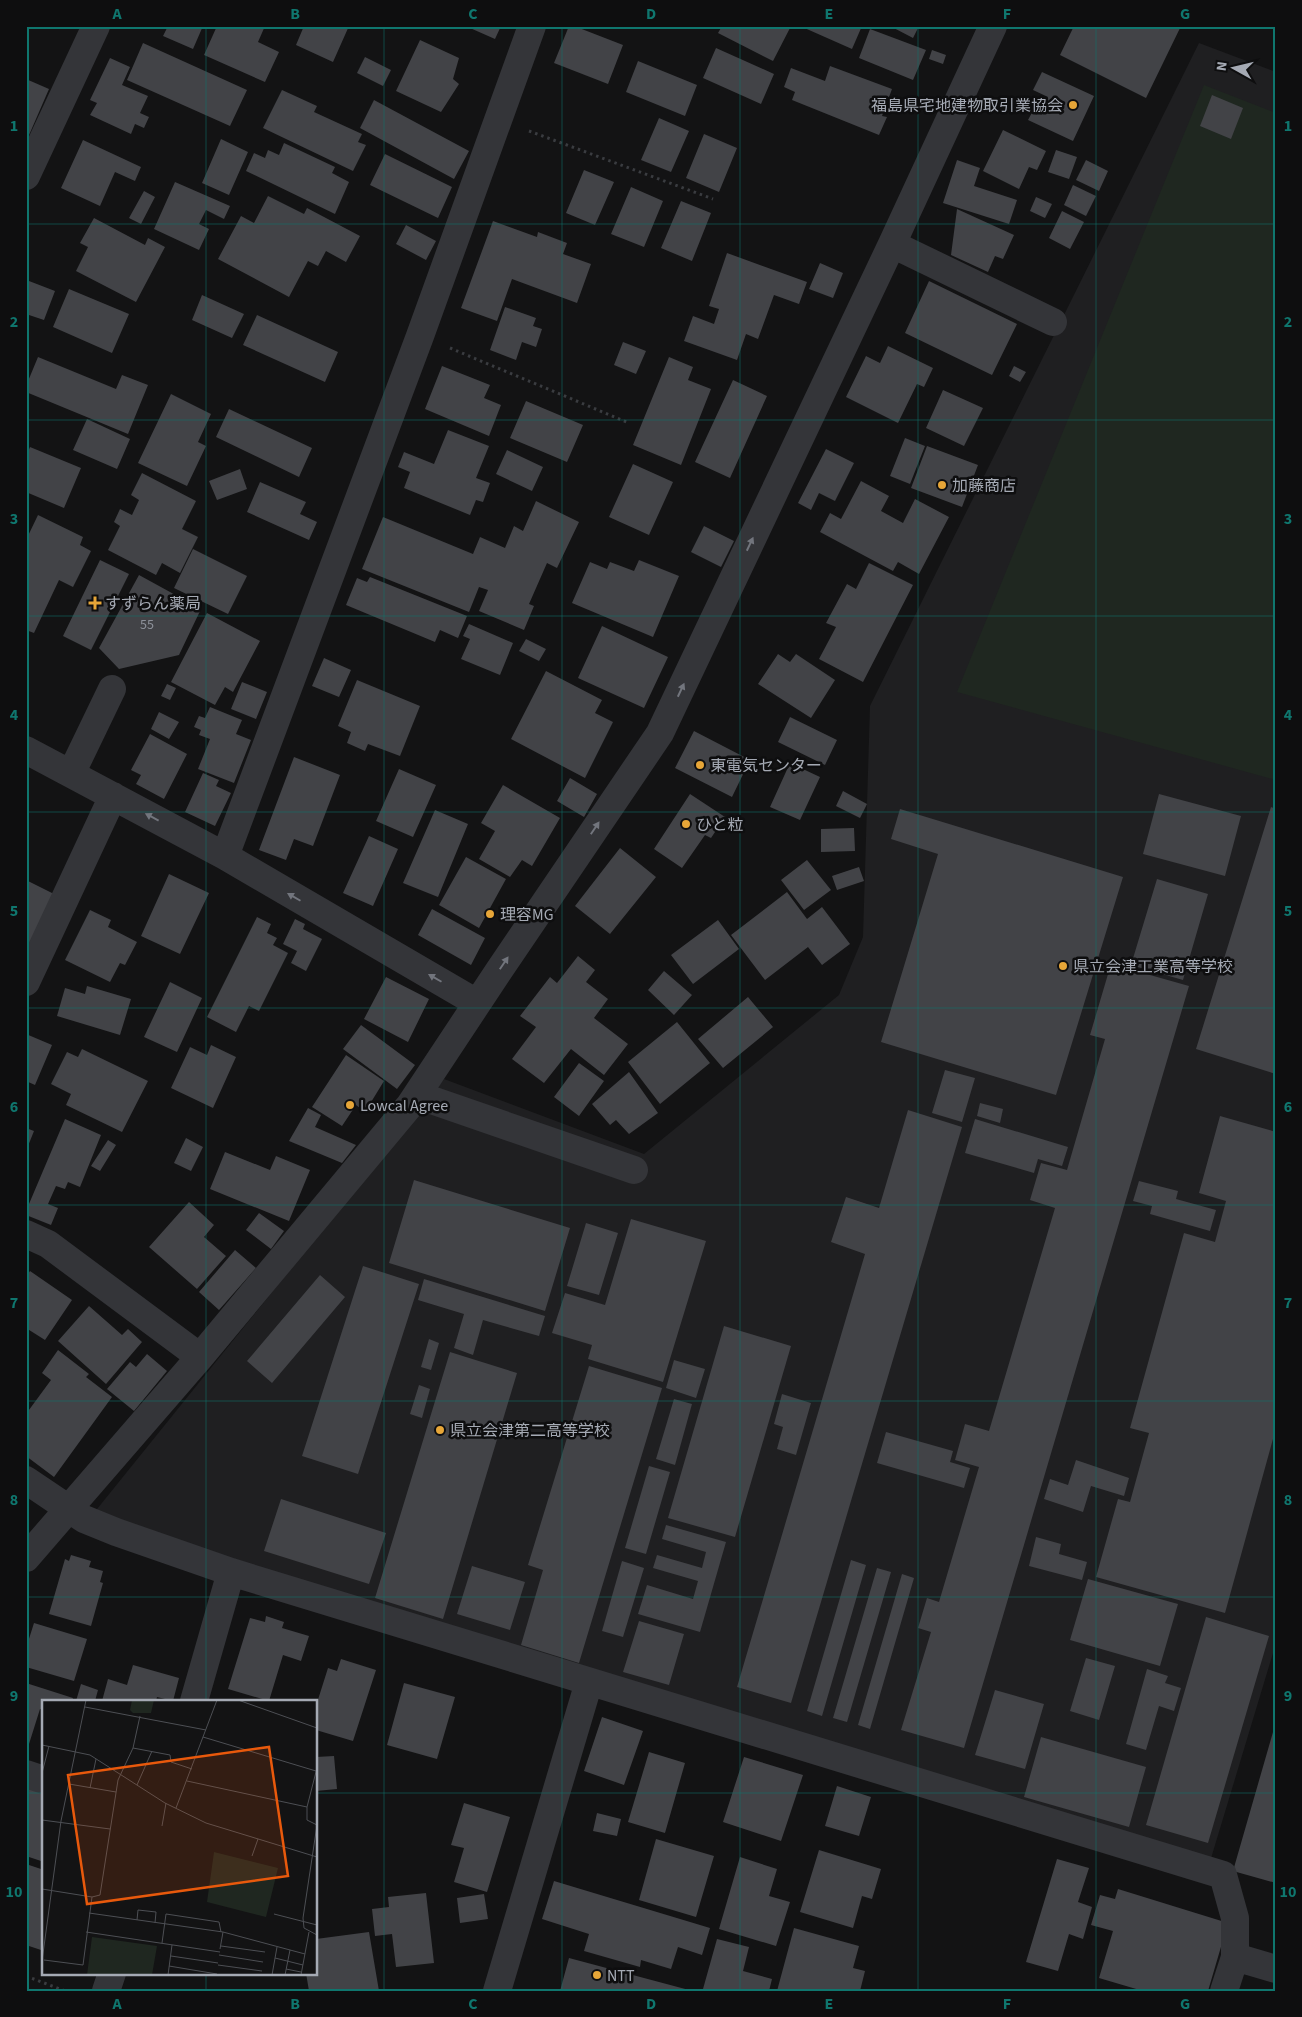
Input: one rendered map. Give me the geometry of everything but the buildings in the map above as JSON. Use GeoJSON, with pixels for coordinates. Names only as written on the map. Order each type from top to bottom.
{"type":"FeatureCollection","features":[{"type":"Feature","properties":{"kind":"street"},"geometry":{"type":"LineString","coordinates":[[26,176],[96,26]]}},
{"type":"Feature","properties":{"kind":"street"},"geometry":{"type":"LineString","coordinates":[[225,856],[420,336],[532,26]]}},
{"type":"Feature","properties":{"kind":"street"},"geometry":{"type":"LineString","coordinates":[[26,1558],[200,1357],[416,1095],[660,733],[892,244],[993,26]]}},
{"type":"Feature","properties":{"kind":"street"},"geometry":{"type":"LineString","coordinates":[[892,244],[1054,322]]}},
{"type":"Feature","properties":{"kind":"street"},"geometry":{"type":"LineString","coordinates":[[71,774],[112,689]]}},
{"type":"Feature","properties":{"kind":"street"},"geometry":{"type":"LineString","coordinates":[[26,750],[225,856],[477,1003]]}},
{"type":"Feature","properties":{"kind":"street"},"geometry":{"type":"LineString","coordinates":[[26,982],[113,796]]}},
{"type":"Feature","properties":{"kind":"street"},"geometry":{"type":"LineString","coordinates":[[416,1095],[634,1170]]}},
{"type":"Feature","properties":{"kind":"street"},"geometry":{"type":"LineString","coordinates":[[26,1234],[48,1244],[200,1357]]}},
{"type":"Feature","properties":{"kind":"street"},"geometry":{"type":"LineString","coordinates":[[26,1480],[84,1519],[231,1572],[1223,1875],[1235,1918],[1235,1957],[1224,1991]]}},
{"type":"Feature","properties":{"kind":"street"},"geometry":{"type":"LineString","coordinates":[[194,1700],[231,1572]]}},
{"type":"Feature","properties":{"kind":"street"},"geometry":{"type":"LineString","coordinates":[[497,1991],[589,1682]]}},
{"type":"Feature","properties":{"kind":"street"},"geometry":{"type":"LineString","coordinates":[[26,1774],[42,1779]]}},
{"type":"Feature","properties":{"kind":"street"},"geometry":{"type":"LineString","coordinates":[[1235,1957],[1276,1969]]}},
{"type":"Feature","properties":{"kind":"street"},"geometry":{"type":"LineString","coordinates":[[106,1991],[112,1974]]}},
{"type":"Feature","properties":{"kind":"path"},"geometry":{"type":"LineString","coordinates":[[498,120],[714,199]]}},
{"type":"Feature","properties":{"kind":"path"},"geometry":{"type":"LineString","coordinates":[[420,336],[629,423]]}},
{"type":"Feature","properties":{"kind":"path"},"geometry":{"type":"LineString","coordinates":[[26,1976],[65,1991]]}},
{"type":"Feature","properties":{"kind":"shaded area","name":"県立会津工業高等学校"},"geometry":{"type":"Polygon","coordinates":[[[1199,43],[1276,72],[1276,1643],[1209,1865],[89,1519],[444,1079],[644,1154],[839,995],[863,937],[870,706],[1199,43]]]}},
{"type":"Feature","properties":{"kind":"shaded area"},"geometry":{"type":"Polygon","coordinates":[[[1204,85],[1276,113],[1276,780],[957,692],[1204,85]]]}},
{"type":"Feature","properties":{"kind":"place","name":"福島県宅地建物取引業協会"},"geometry":{"type":"Point","coordinates":[1073,105]}},
{"type":"Feature","properties":{"kind":"place","name":"加藤商店"},"geometry":{"type":"Point","coordinates":[942,485]}},
{"type":"Feature","properties":{"kind":"place","name":"すずらん薬局"},"geometry":{"type":"Point","coordinates":[95,603]}},
{"type":"Feature","properties":{"kind":"place","name":"東電気センター"},"geometry":{"type":"Point","coordinates":[700,765]}},
{"type":"Feature","properties":{"kind":"place","name":"ひと粒"},"geometry":{"type":"Point","coordinates":[686,824]}},
{"type":"Feature","properties":{"kind":"place","name":"理容MG"},"geometry":{"type":"Point","coordinates":[490,914]}},
{"type":"Feature","properties":{"kind":"place","name":"県立会津工業高等学校"},"geometry":{"type":"Point","coordinates":[1063,966]}},
{"type":"Feature","properties":{"kind":"place","name":"Lowcal Agree"},"geometry":{"type":"Point","coordinates":[350,1105]}},
{"type":"Feature","properties":{"kind":"place","name":"県立会津第二高等学校"},"geometry":{"type":"Point","coordinates":[440,1430]}},
{"type":"Feature","properties":{"kind":"place","name":"NTT"},"geometry":{"type":"Point","coordinates":[597,1975]}}]}
